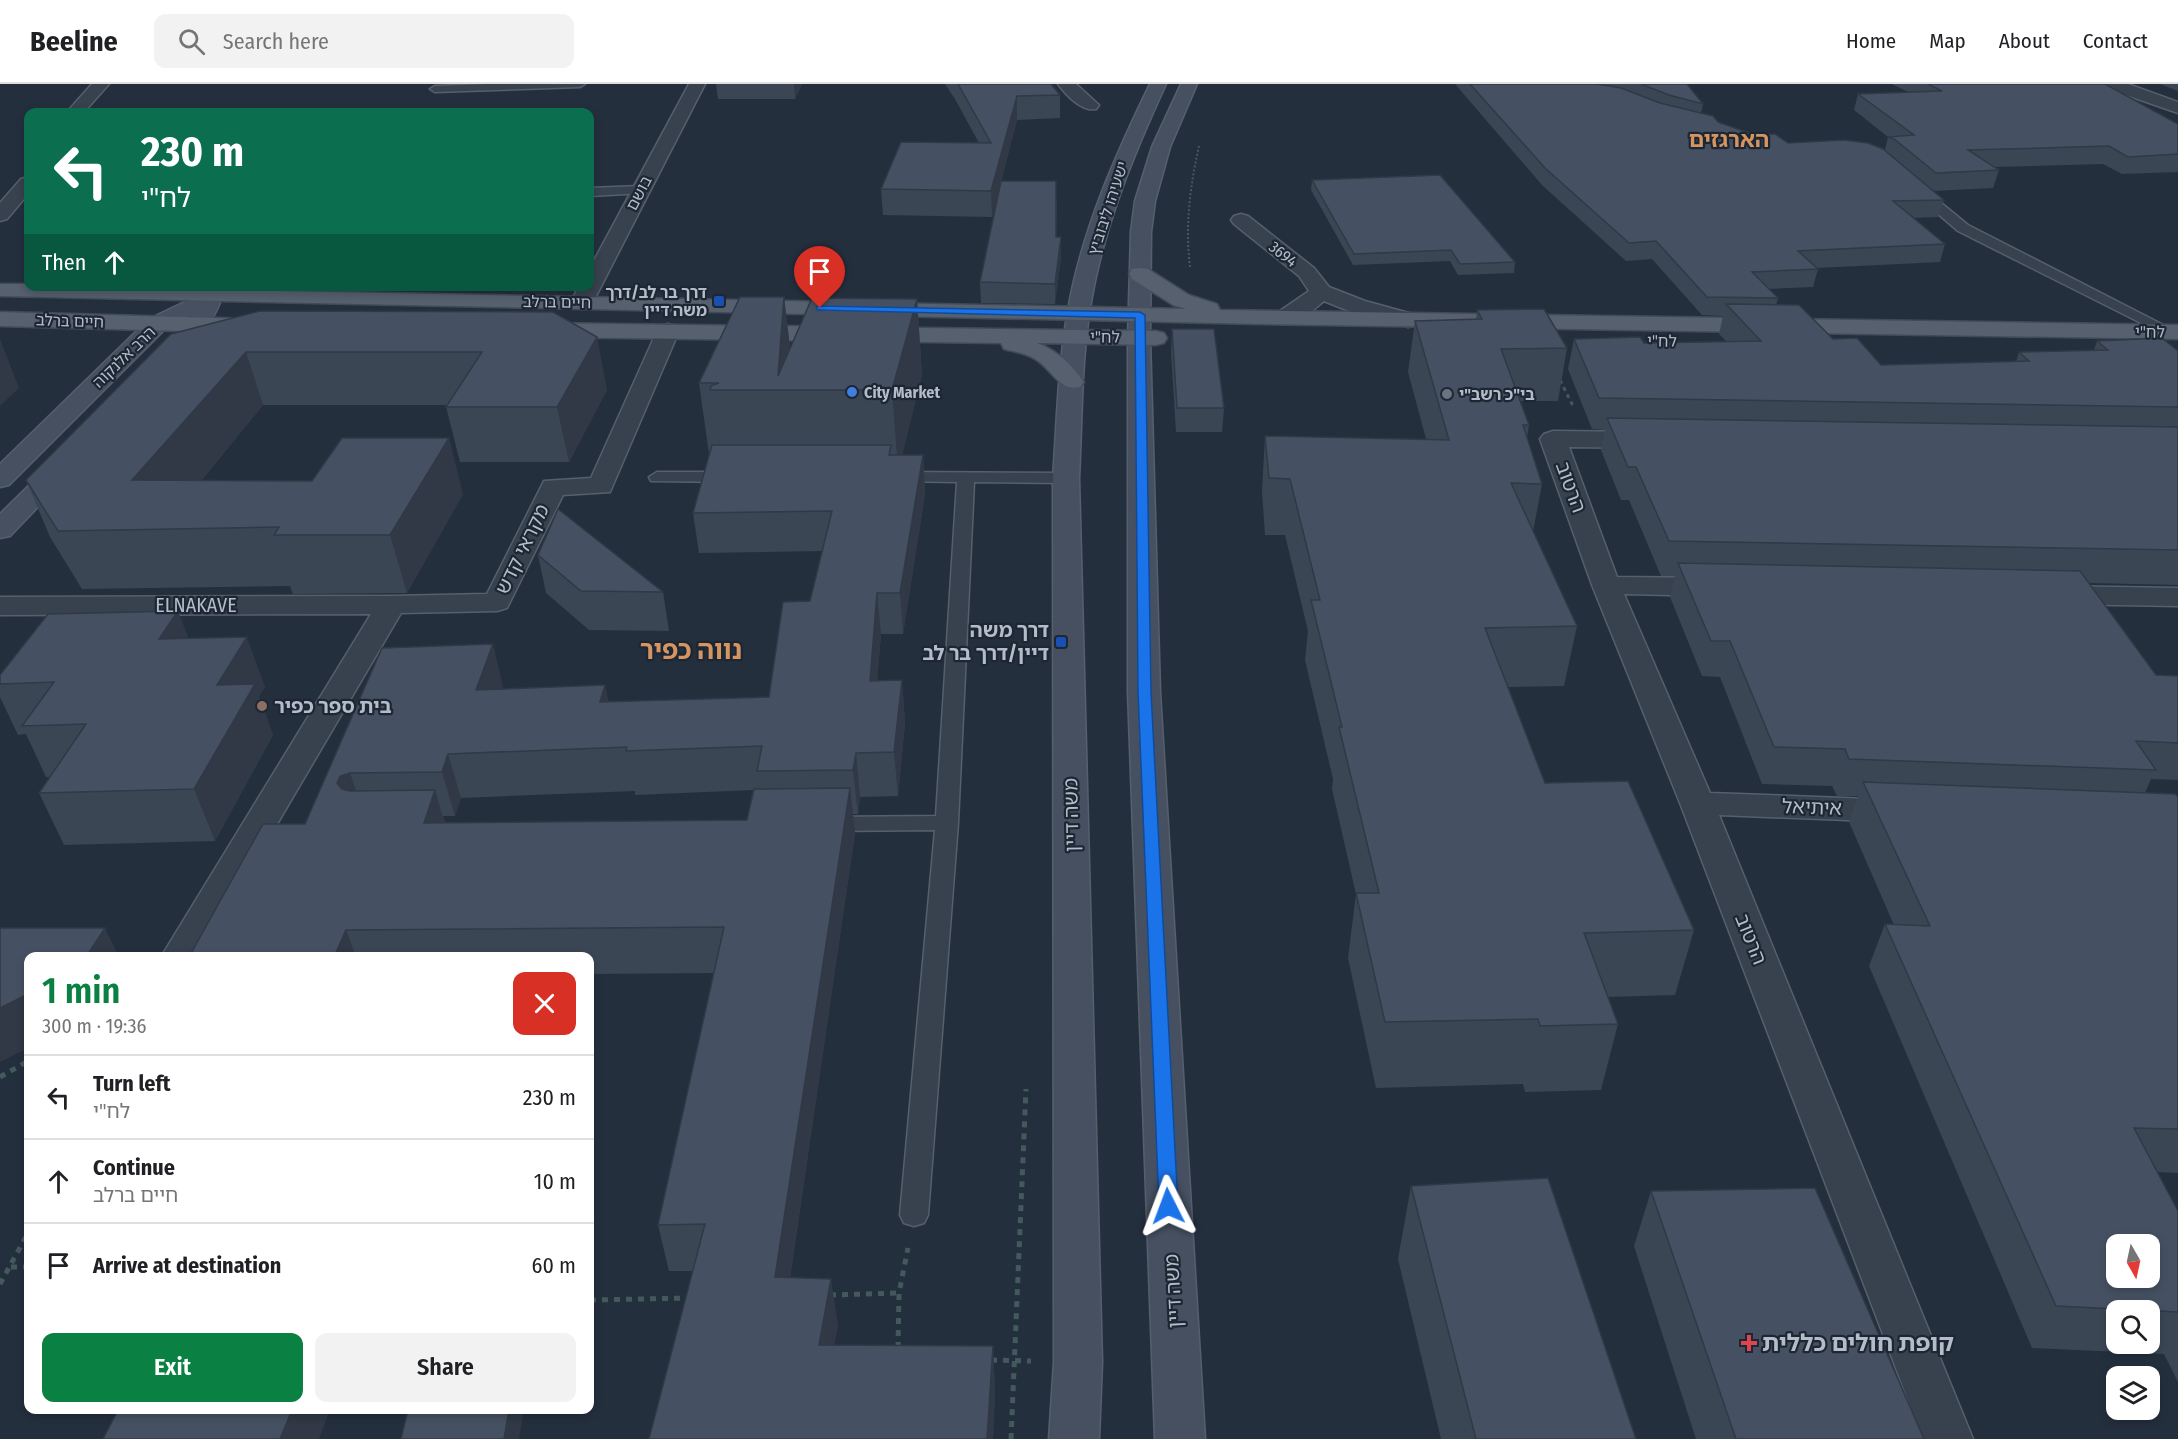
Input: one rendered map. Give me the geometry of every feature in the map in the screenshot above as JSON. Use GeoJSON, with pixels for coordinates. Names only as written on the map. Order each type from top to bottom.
{"type":"FeatureCollection","features":[{"type":"Feature","properties":{"kind":"main road"},"geometry":{"type":"LineString","coordinates":[[1140,274],[1165,291],[1195,305],[1258,317]]}},
{"type":"Feature","properties":{"kind":"main road","name":"חיים ברלב"},"geometry":{"type":"LineString","coordinates":[[0,290],[24,291]]}},
{"type":"Feature","properties":{"kind":"main road","name":"חיים ברלב"},"geometry":{"type":"LineString","coordinates":[[35,291],[1078,314]]}},
{"type":"Feature","properties":{"kind":"main road","name":"לח\"י"},"geometry":{"type":"LineString","coordinates":[[1078,314],[1151,330]]}},
{"type":"Feature","properties":{"kind":"main road","name":"לח\"י"},"geometry":{"type":"LineString","coordinates":[[1075,337],[1258,317],[2175,338]]}},
{"type":"Feature","properties":{"kind":"main road","name":"חיים ברלב"},"geometry":{"type":"LineString","coordinates":[[0,319],[274,326]]}},
{"type":"Feature","properties":{"kind":"main road","name":"חיים ברלב"},"geometry":{"type":"LineString","coordinates":[[525,330],[1075,337]]}},
{"type":"Feature","properties":{"kind":"main road"},"geometry":{"type":"LineString","coordinates":[[936,334],[1003,342],[1041,351],[1056,363],[1072,382]]}},
{"type":"Feature","properties":{"kind":"main road","name":"לח\"י"},"geometry":{"type":"LineString","coordinates":[[1232,338],[2175,338]]}},
{"type":"Feature","properties":{"kind":"street"},"geometry":{"type":"LineString","coordinates":[[79,108],[101,84]]}},
{"type":"Feature","properties":{"kind":"street","name":"בושם"},"geometry":{"type":"LineString","coordinates":[[594,279],[697,84]]}},
{"type":"Feature","properties":{"kind":"street"},"geometry":{"type":"LineString","coordinates":[[1066,84],[1090,105]]}},
{"type":"Feature","properties":{"kind":"street","name":"ישעיהו ליבוביץ"},"geometry":{"type":"LineString","coordinates":[[1075,337],[1078,314],[1105,205],[1126,152],[1158,84]]}},
{"type":"Feature","properties":{"kind":"street","name":"ישעיהו ליבוביץ"},"geometry":{"type":"LineString","coordinates":[[1151,330],[1140,274],[1141,232],[1145,201],[1161,147],[1189,84]]}},
{"type":"Feature","properties":{"kind":"street"},"geometry":{"type":"LineString","coordinates":[[2112,84],[2178,108]]}},
{"type":"Feature","properties":{"kind":"street"},"geometry":{"type":"LineString","coordinates":[[0,215],[19,192]]}},
{"type":"Feature","properties":{"kind":"street","name":"3694"},"geometry":{"type":"LineString","coordinates":[[1241,220],[1307,272],[1321,292]]}},
{"type":"Feature","properties":{"kind":"street","name":"בושם"},"geometry":{"type":"LineString","coordinates":[[582,302],[588,291]]}},
{"type":"Feature","properties":{"kind":"street"},"geometry":{"type":"LineString","coordinates":[[1285,318],[1321,292],[1357,306],[1408,320]]}},
{"type":"Feature","properties":{"kind":"street","name":"הרב אלנקוה"},"geometry":{"type":"LineString","coordinates":[[0,479],[157,324],[212,296]]}},
{"type":"Feature","properties":{"kind":"street","name":"הרב אלנקוה"},"geometry":{"type":"LineString","coordinates":[[158,368],[199,325],[212,296]]}},
{"type":"Feature","properties":{"kind":"street","name":"משה דיין"},"geometry":{"type":"LineString","coordinates":[[1151,330],[1144,692],[1180,1439]]}},
{"type":"Feature","properties":{"kind":"street","name":"מקראי קדש"},"geometry":{"type":"LineString","coordinates":[[391,605],[497,602],[553,487],[601,486],[668,332]]}},
{"type":"Feature","properties":{"kind":"street","name":"משה דיין"},"geometry":{"type":"LineString","coordinates":[[1074,1439],[1078,1362],[1066,478],[1075,337]]}},
{"type":"Feature","properties":{"kind":"street"},"geometry":{"type":"LineString","coordinates":[[1553,439],[1671,441]]}},
{"type":"Feature","properties":{"kind":"street","name":"הרטוב"},"geometry":{"type":"LineString","coordinates":[[1553,439],[1606,585],[1697,802],[1948,1439]]}},
{"type":"Feature","properties":{"kind":"street"},"geometry":{"type":"LineString","coordinates":[[0,530],[83,444]]}},
{"type":"Feature","properties":{"kind":"street"},"geometry":{"type":"LineString","coordinates":[[1606,585],[1749,588]]}},
{"type":"Feature","properties":{"kind":"street"},"geometry":{"type":"LineString","coordinates":[[2023,594],[2178,597]]}},
{"type":"Feature","properties":{"kind":"street"},"geometry":{"type":"LineString","coordinates":[[183,952],[391,605]]}},
{"type":"Feature","properties":{"kind":"street","name":"ELNAKAVE"},"geometry":{"type":"LineString","coordinates":[[0,606],[391,605]]}},
{"type":"Feature","properties":{"kind":"street","name":"איתיאל"},"geometry":{"type":"LineString","coordinates":[[1697,802],[1932,812]]}},
{"type":"Feature","properties":{"kind":"lane"},"geometry":{"type":"LineString","coordinates":[[435,89],[580,84]]}},
{"type":"Feature","properties":{"kind":"lane"},"geometry":{"type":"LineString","coordinates":[[1910,184],[1963,228],[2175,338]]}},
{"type":"Feature","properties":{"kind":"lane"},"geometry":{"type":"LineString","coordinates":[[594,192],[640,190]]}},
{"type":"Feature","properties":{"kind":"lane"},"geometry":{"type":"LineString","coordinates":[[657,477],[752,477]]}},
{"type":"Feature","properties":{"kind":"lane"},"geometry":{"type":"LineString","coordinates":[[883,477],[1066,478]]}},
{"type":"Feature","properties":{"kind":"lane"},"geometry":{"type":"LineString","coordinates":[[914,1215],[947,823],[966,477]]}},
{"type":"Feature","properties":{"kind":"lane"},"geometry":{"type":"LineString","coordinates":[[804,824],[947,823]]}},
{"type":"Feature","properties":{"kind":"path"},"geometry":{"type":"LineString","coordinates":[[1195,305],[1209,301],[1199,293],[1190,263],[1188,240],[1200,146]]}},
{"type":"Feature","properties":{"kind":"path"},"geometry":{"type":"LineString","coordinates":[[1539,339],[1579,417],[1553,439]]}},
{"type":"Feature","properties":{"kind":"path"},"geometry":{"type":"LineString","coordinates":[[0,1077],[24,1063]]}},
{"type":"Feature","properties":{"kind":"path"},"geometry":{"type":"LineString","coordinates":[[898,1359],[899,1293],[914,1215]]}},
{"type":"Feature","properties":{"kind":"path"},"geometry":{"type":"LineString","coordinates":[[0,1284],[24,1241]]}},
{"type":"Feature","properties":{"kind":"path"},"geometry":{"type":"LineString","coordinates":[[11,1267],[24,1267]]}},
{"type":"Feature","properties":{"kind":"path"},"geometry":{"type":"LineString","coordinates":[[828,1295],[899,1293]]}},
{"type":"Feature","properties":{"kind":"path"},"geometry":{"type":"LineString","coordinates":[[594,1300],[697,1298]]}},
{"type":"Feature","properties":{"kind":"path"},"geometry":{"type":"LineString","coordinates":[[981,1360],[1078,1362]]}},
{"type":"Feature","properties":{"kind":"building"},"geometry":{"type":"Polygon","coordinates":[[[958,84],[1051,84],[1060,95],[1017,96],[991,191],[881,189],[901,142],[991,143],[958,84]]]}},
{"type":"Feature","properties":{"kind":"building"},"geometry":{"type":"Polygon","coordinates":[[[1470,84],[1597,84],[1621,88],[1660,103],[1713,116],[1718,122],[1755,135],[1775,134],[1788,143],[1844,140],[1868,143],[1883,149],[1944,200],[1893,201],[1945,244],[1798,251],[1818,269],[1752,272],[1778,298],[1707,297],[1656,241],[1629,243],[1545,168],[1470,84]]]}},
{"type":"Feature","properties":{"kind":"building"},"geometry":{"type":"Polygon","coordinates":[[[1641,84],[1687,84],[1703,104],[1669,95],[1641,84]]]}},
{"type":"Feature","properties":{"kind":"building"},"geometry":{"type":"Polygon","coordinates":[[[1928,84],[2105,84],[2178,124],[2178,154],[2128,157],[2109,146],[1968,150],[1999,170],[1936,173],[1894,139],[1888,137],[1914,135],[1858,94],[1942,91],[1928,84]]]}},
{"type":"Feature","properties":{"kind":"building"},"geometry":{"type":"Polygon","coordinates":[[[1440,175],[1515,262],[1460,264],[1451,250],[1354,254],[1312,180],[1440,175]]]}},
{"type":"Feature","properties":{"kind":"building"},"geometry":{"type":"Polygon","coordinates":[[[1001,181],[1056,181],[1056,237],[1061,237],[1055,284],[980,282],[1001,181]]]}},
{"type":"Feature","properties":{"kind":"building"},"geometry":{"type":"Polygon","coordinates":[[[740,297],[784,297],[778,376],[812,298],[917,299],[892,390],[710,390],[711,386],[719,383],[699,383],[740,297]]]}},
{"type":"Feature","properties":{"kind":"building"},"geometry":{"type":"Polygon","coordinates":[[[1726,304],[1799,305],[1833,339],[1857,338],[1881,365],[2029,361],[2019,352],[2108,350],[2097,341],[2162,338],[2178,351],[2178,407],[1599,398],[1574,339],[1640,337],[1644,343],[1761,341],[1726,304]]]}},
{"type":"Feature","properties":{"kind":"building"},"geometry":{"type":"Polygon","coordinates":[[[1544,309],[1567,348],[1501,349],[1529,425],[1523,425],[1542,484],[1511,483],[1577,626],[1485,628],[1545,783],[1628,781],[1694,930],[1584,933],[1618,1024],[1540,1026],[1538,1019],[1385,1022],[1356,893],[1379,893],[1311,600],[1320,600],[1290,479],[1269,478],[1265,436],[1449,440],[1415,321],[1482,319],[1477,310],[1544,309]]]}},
{"type":"Feature","properties":{"kind":"building"},"geometry":{"type":"Polygon","coordinates":[[[260,311],[553,312],[597,337],[557,407],[446,407],[482,352],[246,352],[132,480],[312,481],[342,438],[449,438],[390,535],[274,535],[279,527],[58,531],[26,480],[171,334],[260,311]]]}},
{"type":"Feature","properties":{"kind":"building"},"geometry":{"type":"Polygon","coordinates":[[[1172,329],[1214,329],[1224,408],[1177,408],[1172,329]]]}},
{"type":"Feature","properties":{"kind":"building"},"geometry":{"type":"Polygon","coordinates":[[[1607,418],[2178,427],[2178,550],[1669,541],[1636,467],[1628,467],[1607,418]]]}},
{"type":"Feature","properties":{"kind":"building"},"geometry":{"type":"Polygon","coordinates":[[[712,445],[891,445],[889,455],[923,455],[900,593],[877,593],[870,681],[902,680],[894,752],[856,753],[853,770],[757,771],[762,746],[626,751],[627,747],[448,754],[442,772],[350,773],[340,776],[337,783],[342,789],[350,791],[435,790],[424,823],[747,820],[754,789],[850,788],[775,1277],[831,1279],[819,1345],[993,1346],[987,1439],[649,1439],[705,1224],[658,1225],[724,927],[346,930],[336,952],[192,952],[263,824],[305,824],[382,648],[493,644],[476,690],[605,685],[600,702],[769,697],[783,602],[810,601],[832,511],[693,513],[712,445]]]}},
{"type":"Feature","properties":{"kind":"building"},"geometry":{"type":"Polygon","coordinates":[[[558,509],[663,592],[581,591],[538,555],[558,509]]]}},
{"type":"Feature","properties":{"kind":"building"},"geometry":{"type":"Polygon","coordinates":[[[1678,563],[2080,571],[2156,675],[2178,676],[2178,743],[2136,741],[2156,770],[1849,759],[1845,749],[1774,747],[1730,641],[1711,641],[1678,563]]]}},
{"type":"Feature","properties":{"kind":"building"},"geometry":{"type":"Polygon","coordinates":[[[178,611],[159,639],[247,637],[217,685],[255,684],[194,789],[39,793],[86,724],[22,726],[54,682],[0,684],[0,675],[48,614],[178,611]]]}},
{"type":"Feature","properties":{"kind":"building"},"geometry":{"type":"Polygon","coordinates":[[[1863,782],[2175,794],[2178,797],[2178,1129],[2134,1128],[2178,1211],[2178,1312],[2160,1311],[2160,1300],[2106,1300],[2106,1308],[2056,1306],[1885,924],[1930,926],[1863,782]]]}},
{"type":"Feature","properties":{"kind":"building"},"geometry":{"type":"Polygon","coordinates":[[[0,928],[105,928],[89,952],[24,952],[24,996],[0,1008],[0,928]]]}},
{"type":"Feature","properties":{"kind":"building"},"geometry":{"type":"Polygon","coordinates":[[[1548,1178],[1636,1439],[1476,1439],[1411,1186],[1548,1178]]]}},
{"type":"Feature","properties":{"kind":"building"},"geometry":{"type":"Polygon","coordinates":[[[1815,1188],[1924,1439],[1736,1439],[1651,1191],[1815,1188]]]}},
{"type":"Feature","properties":{"kind":"building"},"geometry":{"type":"Polygon","coordinates":[[[116,1414],[290,1414],[280,1439],[103,1439],[116,1414]]]}},
{"type":"Feature","properties":{"kind":"building"},"geometry":{"type":"Polygon","coordinates":[[[407,1414],[508,1414],[504,1439],[401,1439],[407,1414]]]}},
{"type":"Feature","properties":{"kind":"place","name":"דרך בר לב/דרך משה דיין"},"geometry":{"type":"Point","coordinates":[719,301]}},
{"type":"Feature","properties":{"kind":"place","name":"City Market"},"geometry":{"type":"Point","coordinates":[852,392]}},
{"type":"Feature","properties":{"kind":"place","name":"בי\"כ רשב\"י"},"geometry":{"type":"Point","coordinates":[1447,394]}},
{"type":"Feature","properties":{"kind":"place","name":"דרך משה דיין/דרך בר לב"},"geometry":{"type":"Point","coordinates":[1061,642]}},
{"type":"Feature","properties":{"kind":"place","name":"בית ספר כפיר"},"geometry":{"type":"Point","coordinates":[262,706]}},
{"type":"Feature","properties":{"kind":"place","name":"קופת חולים כללית"},"geometry":{"type":"Point","coordinates":[1749,1343]}},
{"type":"Feature","properties":{"kind":"district","name":"הארגזים"},"geometry":{"type":"Point","coordinates":[1729,139]}},
{"type":"Feature","properties":{"kind":"district","name":"נווה כפיר"},"geometry":{"type":"Point","coordinates":[691,650]}},
{"type":"Feature","properties":{"kind":"route"},"geometry":{"type":"LineString","coordinates":[[820,308],[1140,315],[1144,692],[1168,1206]]}}]}
